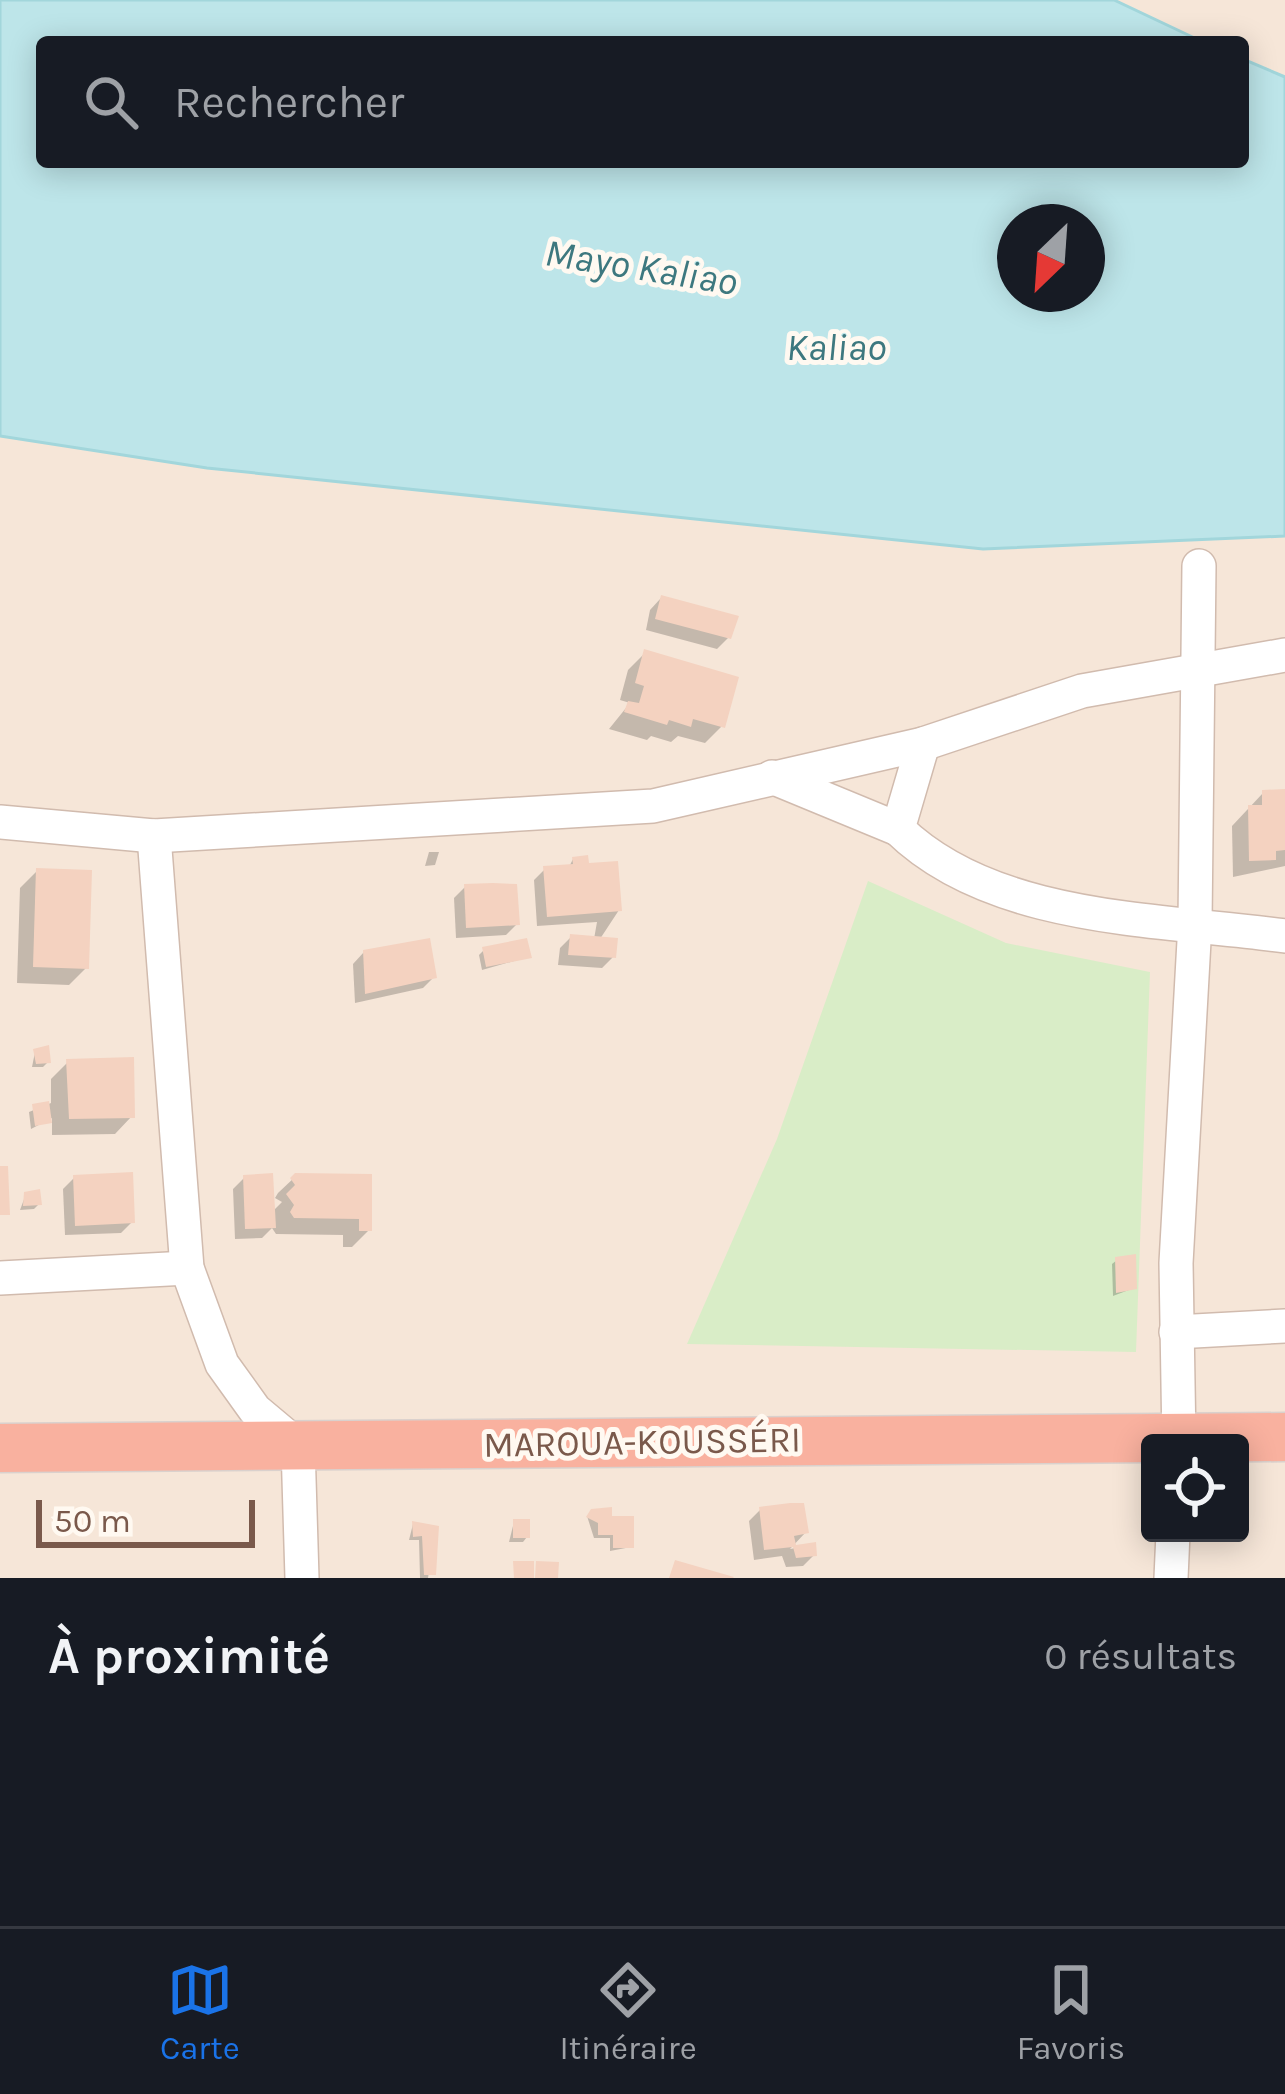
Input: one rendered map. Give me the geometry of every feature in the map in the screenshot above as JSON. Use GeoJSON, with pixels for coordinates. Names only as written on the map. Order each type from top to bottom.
{"type":"FeatureCollection","features":[{"type":"Feature","properties":{"kind":"highway","name":"MAROUA-KOUSSÉRI"},"geometry":{"type":"LineString","coordinates":[[1249,1438],[1285,1437]]}},
{"type":"Feature","properties":{"kind":"highway","name":"MAROUA-KOUSSÉRI"},"geometry":{"type":"LineString","coordinates":[[0,1448],[1141,1440]]}},
{"type":"Feature","properties":{"kind":"street"},"geometry":{"type":"LineString","coordinates":[[1179,1434],[1176,1332],[1195,923],[1198,566]]}},
{"type":"Feature","properties":{"kind":"street"},"geometry":{"type":"LineString","coordinates":[[0,822],[154,836],[653,806],[923,744],[1082,692],[1285,655]]}},
{"type":"Feature","properties":{"kind":"street"},"geometry":{"type":"LineString","coordinates":[[898,829],[923,744]]}},
{"type":"Feature","properties":{"kind":"street"},"geometry":{"type":"LineString","coordinates":[[772,777],[898,829],[946,866],[1037,899],[1285,936]]}},
{"type":"Feature","properties":{"kind":"street"},"geometry":{"type":"LineString","coordinates":[[154,836],[188,1268],[222,1364],[255,1410],[298,1445],[302,1578]]}},
{"type":"Feature","properties":{"kind":"street"},"geometry":{"type":"LineString","coordinates":[[0,1278],[188,1268]]}},
{"type":"Feature","properties":{"kind":"street"},"geometry":{"type":"LineString","coordinates":[[1176,1332],[1285,1326]]}},
{"type":"Feature","properties":{"kind":"street"},"geometry":{"type":"LineString","coordinates":[[1171,1578],[1173,1542]]}},
{"type":"Feature","properties":{"kind":"shaded area"},"geometry":{"type":"Polygon","coordinates":[[[1114,0],[1285,0],[1285,77],[1249,62],[1249,36],[1190,36],[1114,0]]]}},
{"type":"Feature","properties":{"kind":"shaded area"},"geometry":{"type":"Polygon","coordinates":[[[0,436],[207,468],[983,549],[1285,536],[1285,1578],[0,1578],[0,436]]]}},
{"type":"Feature","properties":{"kind":"green space"},"geometry":{"type":"Polygon","coordinates":[[[868,881],[1006,943],[1150,972],[1136,1352],[687,1344],[777,1139],[868,881]]]}},
{"type":"Feature","properties":{"kind":"water","name":"Kaliao"},"geometry":{"type":"Polygon","coordinates":[[[0,0],[1114,0],[1190,36],[36,36],[36,168],[1249,168],[1249,62],[1285,77],[1285,536],[983,549],[207,468],[0,436],[0,0]]]}},
{"type":"Feature","properties":{"kind":"building"},"geometry":{"type":"Polygon","coordinates":[[[661,595],[739,616],[731,639],[655,619],[661,595]]]}},
{"type":"Feature","properties":{"kind":"building"},"geometry":{"type":"Polygon","coordinates":[[[644,649],[739,677],[725,728],[693,719],[691,727],[669,720],[667,725],[624,712],[628,701],[639,703],[644,686],[635,683],[644,649]]]}},
{"type":"Feature","properties":{"kind":"building"},"geometry":{"type":"Polygon","coordinates":[[[1285,789],[1285,850],[1276,851],[1276,860],[1249,861],[1248,805],[1262,805],[1262,790],[1285,789]]]}},
{"type":"Feature","properties":{"kind":"building"},"geometry":{"type":"Polygon","coordinates":[[[588,855],[589,863],[618,861],[622,911],[547,917],[543,866],[573,864],[572,857],[588,855]]]}},
{"type":"Feature","properties":{"kind":"building"},"geometry":{"type":"Polygon","coordinates":[[[36,868],[92,870],[89,969],[33,967],[36,868]]]}},
{"type":"Feature","properties":{"kind":"building"},"geometry":{"type":"Polygon","coordinates":[[[464,884],[517,884],[520,925],[466,928],[464,884]]]}},
{"type":"Feature","properties":{"kind":"building"},"geometry":{"type":"Polygon","coordinates":[[[570,934],[618,938],[616,958],[568,955],[570,934]]]}},
{"type":"Feature","properties":{"kind":"building"},"geometry":{"type":"Polygon","coordinates":[[[430,938],[437,978],[365,994],[363,950],[430,938]]]}},
{"type":"Feature","properties":{"kind":"building"},"geometry":{"type":"Polygon","coordinates":[[[527,938],[532,958],[486,967],[482,947],[527,938]]]}},
{"type":"Feature","properties":{"kind":"building"},"geometry":{"type":"Polygon","coordinates":[[[49,1045],[51,1063],[36,1064],[33,1049],[49,1045]]]}},
{"type":"Feature","properties":{"kind":"building"},"geometry":{"type":"Polygon","coordinates":[[[134,1057],[135,1118],[69,1119],[66,1059],[134,1057]]]}},
{"type":"Feature","properties":{"kind":"building"},"geometry":{"type":"Polygon","coordinates":[[[49,1101],[52,1123],[35,1126],[32,1104],[49,1101]]]}},
{"type":"Feature","properties":{"kind":"building"},"geometry":{"type":"Polygon","coordinates":[[[0,1166],[8,1166],[10,1215],[0,1215],[0,1166]]]}},
{"type":"Feature","properties":{"kind":"building"},"geometry":{"type":"Polygon","coordinates":[[[133,1172],[135,1223],[75,1226],[73,1175],[133,1172]]]}},
{"type":"Feature","properties":{"kind":"building"},"geometry":{"type":"Polygon","coordinates":[[[273,1173],[276,1228],[245,1229],[243,1175],[273,1173]]]}},
{"type":"Feature","properties":{"kind":"building"},"geometry":{"type":"Polygon","coordinates":[[[295,1173],[372,1174],[372,1231],[359,1231],[359,1219],[294,1218],[290,1212],[294,1205],[286,1194],[295,1185],[290,1178],[295,1173]]]}},
{"type":"Feature","properties":{"kind":"building"},"geometry":{"type":"Polygon","coordinates":[[[40,1189],[42,1205],[23,1206],[24,1192],[40,1189]]]}},
{"type":"Feature","properties":{"kind":"building"},"geometry":{"type":"Polygon","coordinates":[[[1136,1254],[1137,1289],[1116,1293],[1115,1257],[1136,1254]]]}},
{"type":"Feature","properties":{"kind":"building"},"geometry":{"type":"Polygon","coordinates":[[[804,1503],[809,1533],[794,1536],[796,1545],[816,1542],[817,1556],[796,1558],[793,1547],[764,1550],[759,1507],[804,1503]]]}},
{"type":"Feature","properties":{"kind":"building"},"geometry":{"type":"Polygon","coordinates":[[[612,1507],[612,1516],[634,1516],[634,1548],[613,1548],[613,1535],[598,1535],[598,1523],[586,1517],[591,1509],[612,1507]]]}},
{"type":"Feature","properties":{"kind":"building"},"geometry":{"type":"Polygon","coordinates":[[[513,1519],[530,1519],[530,1538],[513,1538],[513,1519]]]}},
{"type":"Feature","properties":{"kind":"building"},"geometry":{"type":"Polygon","coordinates":[[[412,1521],[439,1526],[436,1575],[424,1575],[422,1536],[413,1537],[412,1521]]]}},
{"type":"Feature","properties":{"kind":"building"},"geometry":{"type":"Polygon","coordinates":[[[675,1560],[734,1577],[669,1578],[675,1560]]]}},
{"type":"Feature","properties":{"kind":"building"},"geometry":{"type":"Polygon","coordinates":[[[513,1561],[534,1561],[534,1578],[514,1578],[513,1561]]]}},
{"type":"Feature","properties":{"kind":"building"},"geometry":{"type":"Polygon","coordinates":[[[536,1561],[559,1562],[558,1578],[535,1578],[536,1561]]]}},
{"type":"Feature","properties":{"kind":"water label","name":"Mayo Kaliao"},"geometry":{"type":"Point","coordinates":[641,267]}}]}
